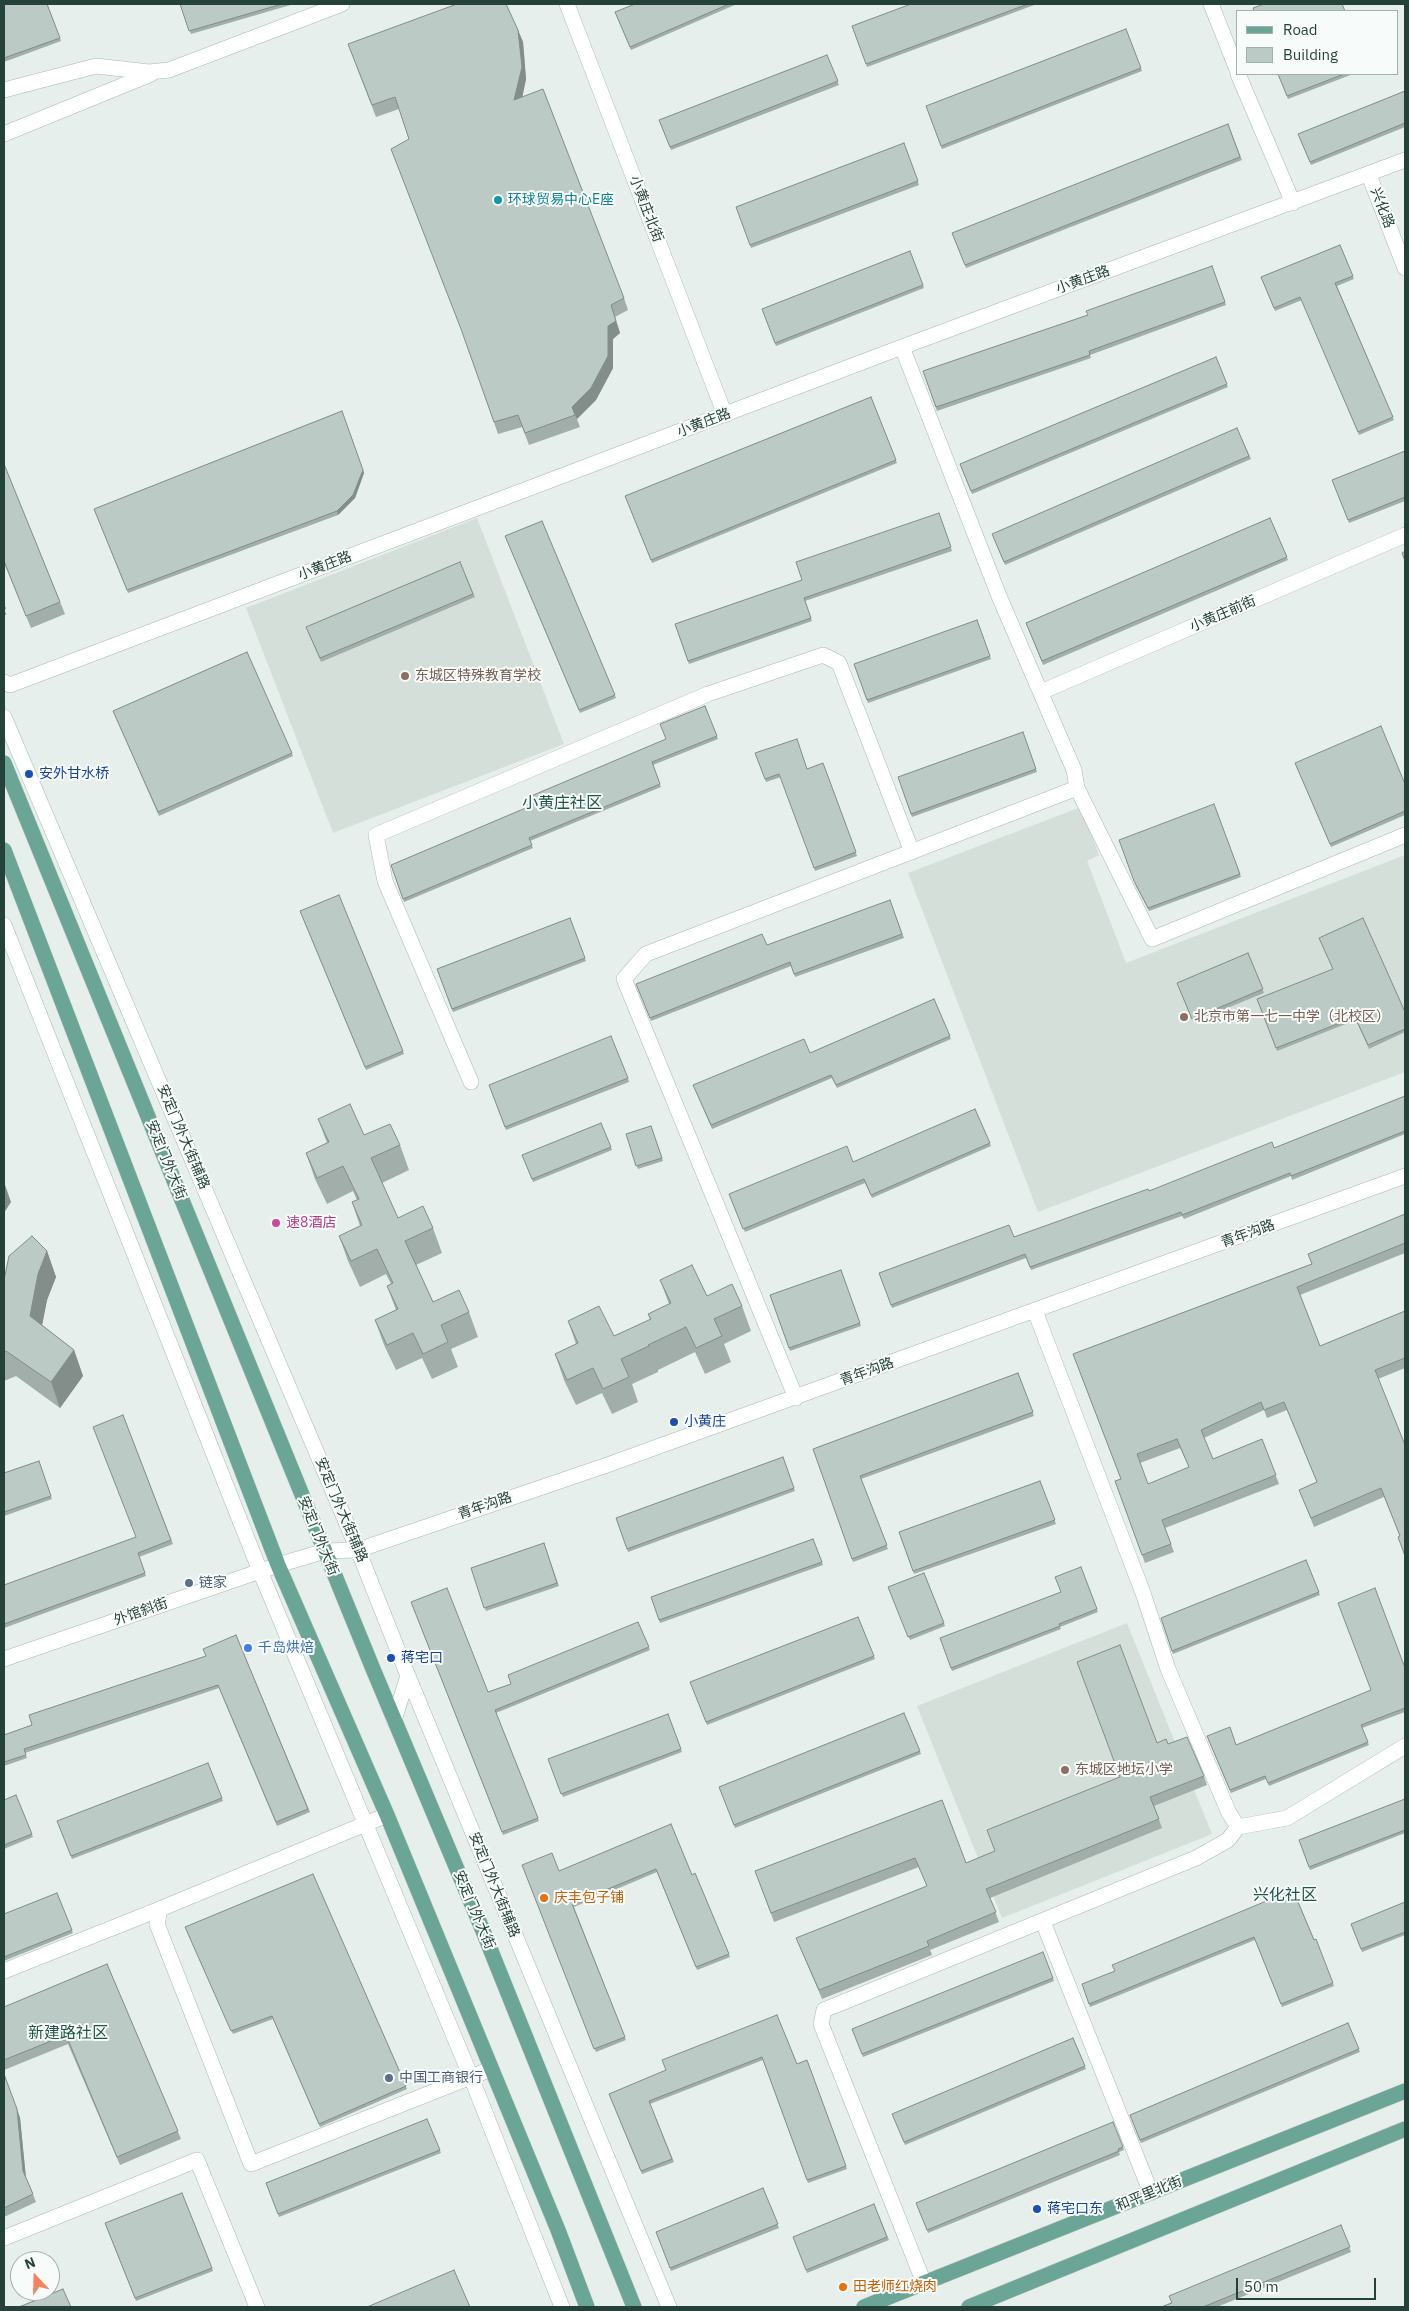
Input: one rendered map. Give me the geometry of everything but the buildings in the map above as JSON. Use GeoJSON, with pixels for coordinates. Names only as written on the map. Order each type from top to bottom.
{"type":"FeatureCollection","features":[{"type":"Feature","properties":{"kind":"main road","name":"安定门外大街"},"geometry":{"type":"LineString","coordinates":[[4,764],[394,1720],[483,1931],[634,2307]]}},
{"type":"Feature","properties":{"kind":"main road"},"geometry":{"type":"LineString","coordinates":[[4,850],[278,1565],[387,1815],[558,2230],[587,2307]]}},
{"type":"Feature","properties":{"kind":"main road","name":"和平里北街"},"geometry":{"type":"LineString","coordinates":[[864,2307],[1405,2091]]}},
{"type":"Feature","properties":{"kind":"main road"},"geometry":{"type":"LineString","coordinates":[[969,2307],[1405,2129]]}},
{"type":"Feature","properties":{"kind":"street"},"geometry":{"type":"LineString","coordinates":[[4,134],[157,72],[169,70],[342,4]]}},
{"type":"Feature","properties":{"kind":"street","name":"小黄庄北街"},"geometry":{"type":"LineString","coordinates":[[568,4],[725,415]]}},
{"type":"Feature","properties":{"kind":"street"},"geometry":{"type":"LineString","coordinates":[[1211,4],[1236,68]]}},
{"type":"Feature","properties":{"kind":"street"},"geometry":{"type":"LineString","coordinates":[[4,90],[96,66],[157,72]]}},
{"type":"Feature","properties":{"kind":"street"},"geometry":{"type":"LineString","coordinates":[[1239,75],[1293,203]]}},
{"type":"Feature","properties":{"kind":"street","name":"小黄庄路"},"geometry":{"type":"LineString","coordinates":[[4,682],[10,684],[902,347],[1369,175],[1405,160]]}},
{"type":"Feature","properties":{"kind":"street","name":"兴化路"},"geometry":{"type":"LineString","coordinates":[[1369,175],[1405,268]]}},
{"type":"Feature","properties":{"kind":"street"},"geometry":{"type":"LineString","coordinates":[[902,347],[999,596],[1074,770],[1077,788],[1152,939],[1405,835]]}},
{"type":"Feature","properties":{"kind":"street","name":"小黄庄前街"},"geometry":{"type":"LineString","coordinates":[[1041,692],[1405,536]]}},
{"type":"Feature","properties":{"kind":"street"},"geometry":{"type":"LineString","coordinates":[[471,1082],[385,881],[376,835],[708,694],[823,655],[840,662],[912,852]]}},
{"type":"Feature","properties":{"kind":"street","name":"安定门外大街辅路"},"geometry":{"type":"LineString","coordinates":[[4,717],[358,1550],[408,1676],[669,2307]]}},
{"type":"Feature","properties":{"kind":"street"},"geometry":{"type":"LineString","coordinates":[[796,1398],[624,979],[646,954],[1077,788]]}},
{"type":"Feature","properties":{"kind":"street"},"geometry":{"type":"LineString","coordinates":[[4,925],[260,1571],[367,1823],[471,2077],[562,2307]]}},
{"type":"Feature","properties":{"kind":"street","name":"青年沟路"},"geometry":{"type":"LineString","coordinates":[[278,1565],[325,1551],[358,1550],[654,1448],[1405,1176]]}},
{"type":"Feature","properties":{"kind":"street"},"geometry":{"type":"LineString","coordinates":[[1035,1311],[1143,1593],[1168,1669],[1229,1813],[1238,1827]]}},
{"type":"Feature","properties":{"kind":"street","name":"外馆斜街"},"geometry":{"type":"LineString","coordinates":[[4,1659],[278,1565]]}},
{"type":"Feature","properties":{"kind":"street"},"geometry":{"type":"LineString","coordinates":[[394,1720],[408,1676]]}},
{"type":"Feature","properties":{"kind":"street"},"geometry":{"type":"LineString","coordinates":[[924,2283],[821,2024],[824,2010],[1196,1858],[1228,1840],[1238,1827],[1287,1818],[1405,1746]]}},
{"type":"Feature","properties":{"kind":"street"},"geometry":{"type":"LineString","coordinates":[[4,1971],[387,1815]]}},
{"type":"Feature","properties":{"kind":"street"},"geometry":{"type":"LineString","coordinates":[[160,1909],[157,1924],[251,2164],[491,2069]]}},
{"type":"Feature","properties":{"kind":"street"},"geometry":{"type":"LineString","coordinates":[[1043,1922],[1151,2193]]}},
{"type":"Feature","properties":{"kind":"street"},"geometry":{"type":"LineString","coordinates":[[4,2238],[197,2160],[257,2307]]}},
{"type":"Feature","properties":{"kind":"path"},"geometry":{"type":"LineString","coordinates":[[4,607],[6,613],[4,614]]}},
{"type":"Feature","properties":{"kind":"shaded area","name":"东城区特殊教育学校"},"geometry":{"type":"Polygon","coordinates":[[[477,518],[564,744],[333,833],[246,608],[477,518]]]}},
{"type":"Feature","properties":{"kind":"shaded area","name":"北京市第一七一中学（北校区）"},"geometry":{"type":"Polygon","coordinates":[[[1081,807],[1099,855],[1087,861],[1126,963],[1405,855],[1405,1072],[1038,1212],[908,873],[1081,807]]]}},
{"type":"Feature","properties":{"kind":"shaded area","name":"东城区地坛小学"},"geometry":{"type":"Polygon","coordinates":[[[1127,1623],[1212,1834],[1002,1918],[917,1706],[1127,1623]]]}},
{"type":"Feature","properties":{"kind":"place","name":"环球贸易中心E座"},"geometry":{"type":"Point","coordinates":[498,200]}},
{"type":"Feature","properties":{"kind":"place","name":"东城区特殊教育学校"},"geometry":{"type":"Point","coordinates":[405,676]}},
{"type":"Feature","properties":{"kind":"place","name":"安外甘水桥"},"geometry":{"type":"Point","coordinates":[29,774]}},
{"type":"Feature","properties":{"kind":"place","name":"北京市第一七一中学（北校区）"},"geometry":{"type":"Point","coordinates":[1184,1017]}},
{"type":"Feature","properties":{"kind":"place","name":"速8酒店"},"geometry":{"type":"Point","coordinates":[276,1223]}},
{"type":"Feature","properties":{"kind":"place","name":"小黄庄"},"geometry":{"type":"Point","coordinates":[674,1422]}},
{"type":"Feature","properties":{"kind":"place","name":"链家"},"geometry":{"type":"Point","coordinates":[189,1583]}},
{"type":"Feature","properties":{"kind":"place","name":"千岛烘焙"},"geometry":{"type":"Point","coordinates":[248,1648]}},
{"type":"Feature","properties":{"kind":"place","name":"蒋宅口"},"geometry":{"type":"Point","coordinates":[391,1658]}},
{"type":"Feature","properties":{"kind":"place","name":"东城区地坛小学"},"geometry":{"type":"Point","coordinates":[1065,1770]}},
{"type":"Feature","properties":{"kind":"place","name":"庆丰包子铺"},"geometry":{"type":"Point","coordinates":[544,1898]}},
{"type":"Feature","properties":{"kind":"place","name":"中国工商银行"},"geometry":{"type":"Point","coordinates":[389,2078]}},
{"type":"Feature","properties":{"kind":"place","name":"蒋宅口东"},"geometry":{"type":"Point","coordinates":[1037,2209]}},
{"type":"Feature","properties":{"kind":"place","name":"田老师红烧肉"},"geometry":{"type":"Point","coordinates":[843,2287]}},
{"type":"Feature","properties":{"kind":"district","name":"小黄庄社区"},"geometry":{"type":"Point","coordinates":[562,803]}},
{"type":"Feature","properties":{"kind":"district","name":"兴化社区"},"geometry":{"type":"Point","coordinates":[1285,1895]}},
{"type":"Feature","properties":{"kind":"district","name":"新建路社区"},"geometry":{"type":"Point","coordinates":[68,2033]}}]}
